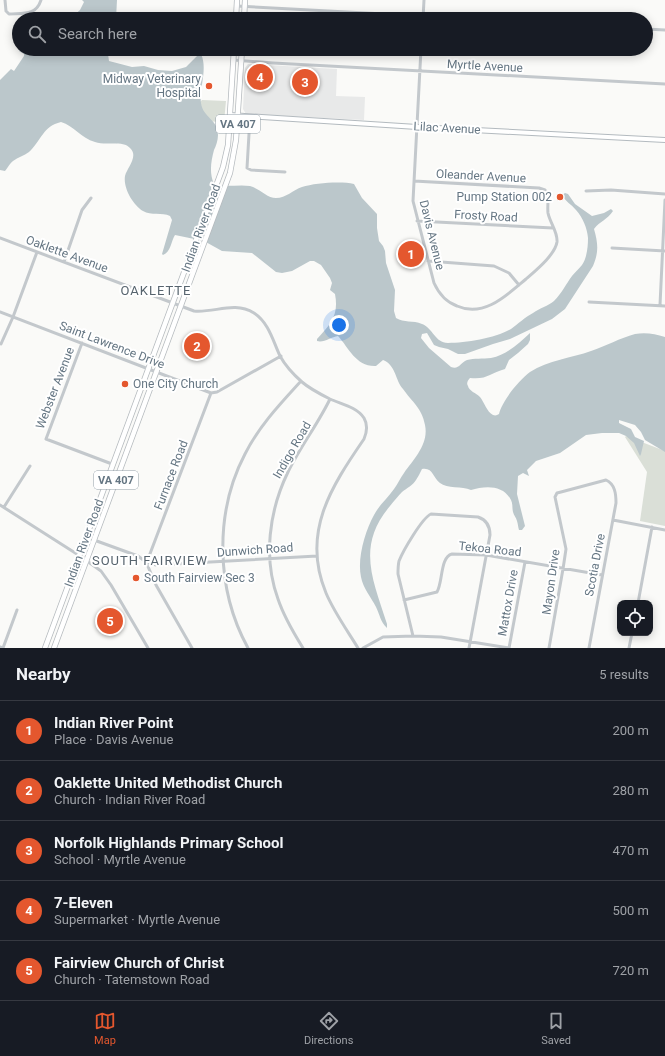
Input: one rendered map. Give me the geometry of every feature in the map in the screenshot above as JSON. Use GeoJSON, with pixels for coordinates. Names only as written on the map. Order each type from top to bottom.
{"type":"FeatureCollection","features":[{"type":"Feature","properties":{"kind":"main road"},"geometry":{"type":"LineString","coordinates":[[244,12],[245,0]]}},
{"type":"Feature","properties":{"kind":"main road","name":"Indian River Road"},"geometry":{"type":"LineString","coordinates":[[45,648],[224,163],[228,146],[233,56]]}},
{"type":"Feature","properties":{"kind":"main road","name":"Indian River Road"},"geometry":{"type":"LineString","coordinates":[[54,648],[232,166],[235,152],[242,56]]}},
{"type":"Feature","properties":{"kind":"street"},"geometry":{"type":"LineString","coordinates":[[5,0],[6,11],[9,14],[12,14]]}},
{"type":"Feature","properties":{"kind":"street"},"geometry":{"type":"LineString","coordinates":[[26,12],[34,11],[41,0]]}},
{"type":"Feature","properties":{"kind":"street"},"geometry":{"type":"LineString","coordinates":[[423,12],[424,0]]}},
{"type":"Feature","properties":{"kind":"street"},"geometry":{"type":"LineString","coordinates":[[237,3],[244,6],[334,12]]}},
{"type":"Feature","properties":{"kind":"street"},"geometry":{"type":"LineString","coordinates":[[653,29],[665,30]]}},
{"type":"Feature","properties":{"kind":"street","name":"Davis Avenue"},"geometry":{"type":"LineString","coordinates":[[421,56],[413,201],[417,222],[434,283],[438,291],[448,301],[460,308],[474,310],[488,306],[504,298],[542,265],[555,246],[557,239],[548,215],[548,194],[546,191]]}},
{"type":"Feature","properties":{"kind":"street","name":"Myrtle Avenue"},"geometry":{"type":"LineString","coordinates":[[233,60],[665,84]]}},
{"type":"Feature","properties":{"kind":"street","name":"Lilac Avenue"},"geometry":{"type":"LineString","coordinates":[[230,115],[417,127],[665,140]]}},
{"type":"Feature","properties":{"kind":"street"},"geometry":{"type":"LineString","coordinates":[[250,117],[247,168],[251,170],[285,172]]}},
{"type":"Feature","properties":{"kind":"street","name":"Oleander Avenue"},"geometry":{"type":"LineString","coordinates":[[414,182],[542,188],[546,191]]}},
{"type":"Feature","properties":{"kind":"street"},"geometry":{"type":"LineString","coordinates":[[586,191],[630,191],[665,194]]}},
{"type":"Feature","properties":{"kind":"street"},"geometry":{"type":"LineString","coordinates":[[64,262],[82,210],[91,198]]}},
{"type":"Feature","properties":{"kind":"street"},"geometry":{"type":"LineString","coordinates":[[660,305],[664,251],[665,200]]}},
{"type":"Feature","properties":{"kind":"street","name":"Frosty Road"},"geometry":{"type":"LineString","coordinates":[[417,222],[553,228]]}},
{"type":"Feature","properties":{"kind":"street","name":"Oaklette Avenue"},"geometry":{"type":"LineString","coordinates":[[0,238],[194,311],[203,312],[229,307],[237,307],[250,311],[258,316],[266,325],[280,356],[301,381],[313,390],[330,399],[358,411],[365,420],[367,428],[364,438],[334,486],[323,510],[318,529],[317,556]]}},
{"type":"Feature","properties":{"kind":"street"},"geometry":{"type":"LineString","coordinates":[[612,248],[664,251]]}},
{"type":"Feature","properties":{"kind":"street"},"geometry":{"type":"LineString","coordinates":[[1,344],[13,317],[37,252]]}},
{"type":"Feature","properties":{"kind":"street"},"geometry":{"type":"LineString","coordinates":[[428,262],[494,266],[509,273],[519,284]]}},
{"type":"Feature","properties":{"kind":"street"},"geometry":{"type":"LineString","coordinates":[[589,302],[665,306]]}},
{"type":"Feature","properties":{"kind":"street","name":"Saint Lawrence Drive"},"geometry":{"type":"LineString","coordinates":[[0,312],[211,393]]}},
{"type":"Feature","properties":{"kind":"street","name":"Webster Avenue"},"geometry":{"type":"LineString","coordinates":[[82,343],[46,439],[112,464]]}},
{"type":"Feature","properties":{"kind":"street"},"geometry":{"type":"LineString","coordinates":[[211,393],[217,392],[280,356]]}},
{"type":"Feature","properties":{"kind":"street"},"geometry":{"type":"LineString","coordinates":[[248,648],[238,628],[230,602],[224,561],[223,534],[226,508],[239,466],[248,448],[261,427],[301,381]]}},
{"type":"Feature","properties":{"kind":"street","name":"Furnace Road"},"geometry":{"type":"LineString","coordinates":[[146,562],[211,393]]}},
{"type":"Feature","properties":{"kind":"street","name":"Indigo Road"},"geometry":{"type":"LineString","coordinates":[[302,648],[289,624],[272,579],[270,558],[272,523],[280,490],[291,467],[330,399]]}},
{"type":"Feature","properties":{"kind":"street"},"geometry":{"type":"LineString","coordinates":[[4,507],[30,466]]}},
{"type":"Feature","properties":{"kind":"street","name":"Scotia Drive"},"geometry":{"type":"LineString","coordinates":[[556,495],[560,492],[599,482],[608,481],[613,485],[616,502],[589,648]]}},
{"type":"Feature","properties":{"kind":"street","name":"Mayon Drive"},"geometry":{"type":"LineString","coordinates":[[549,648],[564,569],[566,549],[555,499],[556,495]]}},
{"type":"Feature","properties":{"kind":"street"},"geometry":{"type":"LineString","coordinates":[[0,505],[101,571],[108,580],[148,648]]}},
{"type":"Feature","properties":{"kind":"street"},"geometry":{"type":"LineString","coordinates":[[413,636],[398,574],[399,562],[419,525],[427,516],[431,514],[472,516],[482,518],[490,529],[469,648]]}},
{"type":"Feature","properties":{"kind":"street"},"geometry":{"type":"LineString","coordinates":[[613,520],[665,530]]}},
{"type":"Feature","properties":{"kind":"street"},"geometry":{"type":"LineString","coordinates":[[639,600],[652,527]]}},
{"type":"Feature","properties":{"kind":"street"},"geometry":{"type":"LineString","coordinates":[[94,540],[136,555],[146,562],[156,585],[192,648]]}},
{"type":"Feature","properties":{"kind":"street","name":"Tekoa Road"},"geometry":{"type":"LineString","coordinates":[[404,600],[437,592],[445,559],[448,555],[486,555],[602,575]]}},
{"type":"Feature","properties":{"kind":"street"},"geometry":{"type":"LineString","coordinates":[[317,556],[320,576],[326,593],[358,648]]}},
{"type":"Feature","properties":{"kind":"street","name":"Dunwich Road"},"geometry":{"type":"LineString","coordinates":[[146,562],[156,565],[317,556]]}},
{"type":"Feature","properties":{"kind":"street","name":"Mattox Drive"},"geometry":{"type":"LineString","coordinates":[[509,648],[525,562]]}},
{"type":"Feature","properties":{"kind":"street"},"geometry":{"type":"LineString","coordinates":[[0,647],[3,648],[17,610]]}},
{"type":"Feature","properties":{"kind":"street"},"geometry":{"type":"LineString","coordinates":[[363,648],[383,637],[413,636],[441,637],[509,648]]}},
{"type":"Feature","properties":{"kind":"street"},"geometry":{"type":"LineString","coordinates":[[629,648],[631,636]]}},
{"type":"Feature","properties":{"kind":"shaded area"},"geometry":{"type":"Polygon","coordinates":[[[82,0],[117,0],[116,12],[78,12],[84,2],[82,0]]]}},
{"type":"Feature","properties":{"kind":"shaded area"},"geometry":{"type":"Polygon","coordinates":[[[24,56],[108,56],[109,61],[132,67],[144,66],[158,70],[172,71],[186,67],[197,56],[202,56],[204,66],[201,91],[202,108],[216,125],[218,135],[211,167],[211,176],[214,184],[223,186],[250,186],[273,198],[280,198],[299,188],[314,184],[354,184],[362,198],[377,214],[379,241],[385,251],[386,263],[395,290],[394,311],[396,318],[422,324],[426,326],[440,341],[448,343],[472,341],[505,332],[530,315],[552,303],[559,295],[584,262],[588,241],[587,231],[583,220],[562,195],[565,193],[568,194],[575,204],[592,216],[604,213],[611,209],[613,211],[611,214],[594,229],[597,248],[593,266],[565,309],[552,319],[510,339],[465,354],[458,354],[434,345],[427,333],[422,334],[421,338],[429,348],[451,367],[456,368],[467,360],[491,358],[502,354],[522,341],[530,333],[530,340],[528,344],[509,360],[505,369],[485,377],[470,378],[468,382],[467,385],[480,397],[489,412],[496,415],[499,414],[507,397],[516,385],[530,372],[537,368],[552,362],[591,351],[635,334],[643,333],[665,337],[665,452],[645,440],[635,425],[619,420],[619,423],[631,429],[635,437],[644,441],[640,456],[634,443],[626,436],[619,433],[602,433],[586,435],[560,453],[536,461],[527,470],[529,476],[523,473],[518,476],[517,494],[525,526],[522,530],[519,530],[511,500],[503,491],[487,487],[471,490],[443,485],[431,471],[422,469],[415,482],[402,492],[390,506],[373,535],[370,549],[370,564],[387,628],[381,620],[362,581],[360,570],[361,554],[368,529],[376,511],[420,451],[426,432],[422,414],[400,385],[393,369],[383,360],[376,366],[363,363],[358,360],[338,336],[317,341],[333,319],[336,301],[335,294],[330,290],[332,283],[330,278],[321,265],[314,261],[310,261],[292,271],[282,273],[276,272],[252,253],[222,251],[204,241],[175,235],[168,251],[163,255],[162,254],[172,220],[170,216],[164,214],[143,211],[132,200],[127,191],[125,181],[126,173],[133,158],[132,151],[127,146],[123,144],[104,144],[95,142],[61,122],[46,130],[29,152],[10,163],[5,171],[0,170],[0,80],[11,69],[14,71],[24,56]]]}},
{"type":"Feature","properties":{"kind":"shaded area"},"geometry":{"type":"Polygon","coordinates":[[[248,64],[337,69],[336,96],[365,97],[364,120],[246,114],[243,109],[245,68],[248,64]]]}},
{"type":"Feature","properties":{"kind":"shaded area"},"geometry":{"type":"Polygon","coordinates":[[[202,100],[226,101],[224,122],[199,121],[196,108],[203,102],[192,111],[202,100]]]}},
{"type":"Feature","properties":{"kind":"shaded area"},"geometry":{"type":"Polygon","coordinates":[[[626,436],[665,451],[665,526],[640,521],[647,472],[625,437],[626,436]]]}},
{"type":"Feature","properties":{"kind":"place","name":"7-Eleven"},"geometry":{"type":"Point","coordinates":[260,77]}},
{"type":"Feature","properties":{"kind":"place","name":"Norfolk Highlands Primary School"},"geometry":{"type":"Point","coordinates":[305,82]}},
{"type":"Feature","properties":{"kind":"place","name":"Midway Veterinary Hospital"},"geometry":{"type":"Point","coordinates":[209,86]}},
{"type":"Feature","properties":{"kind":"place","name":"Pump Station 002"},"geometry":{"type":"Point","coordinates":[560,197]}},
{"type":"Feature","properties":{"kind":"place","name":"Indian River Point"},"geometry":{"type":"Point","coordinates":[411,254]}},
{"type":"Feature","properties":{"kind":"place","name":"Oaklette United Methodist Church"},"geometry":{"type":"Point","coordinates":[197,346]}},
{"type":"Feature","properties":{"kind":"place","name":"One City Church"},"geometry":{"type":"Point","coordinates":[125,384]}},
{"type":"Feature","properties":{"kind":"place","name":"South Fairview Sec 3"},"geometry":{"type":"Point","coordinates":[136,578]}},
{"type":"Feature","properties":{"kind":"place","name":"Fairview Church of Christ"},"geometry":{"type":"Point","coordinates":[110,621]}},
{"type":"Feature","properties":{"kind":"district","name":"OAKLETTE"},"geometry":{"type":"Point","coordinates":[156,290]}},
{"type":"Feature","properties":{"kind":"district","name":"SOUTH FAIRVIEW"},"geometry":{"type":"Point","coordinates":[150,560]}}]}
